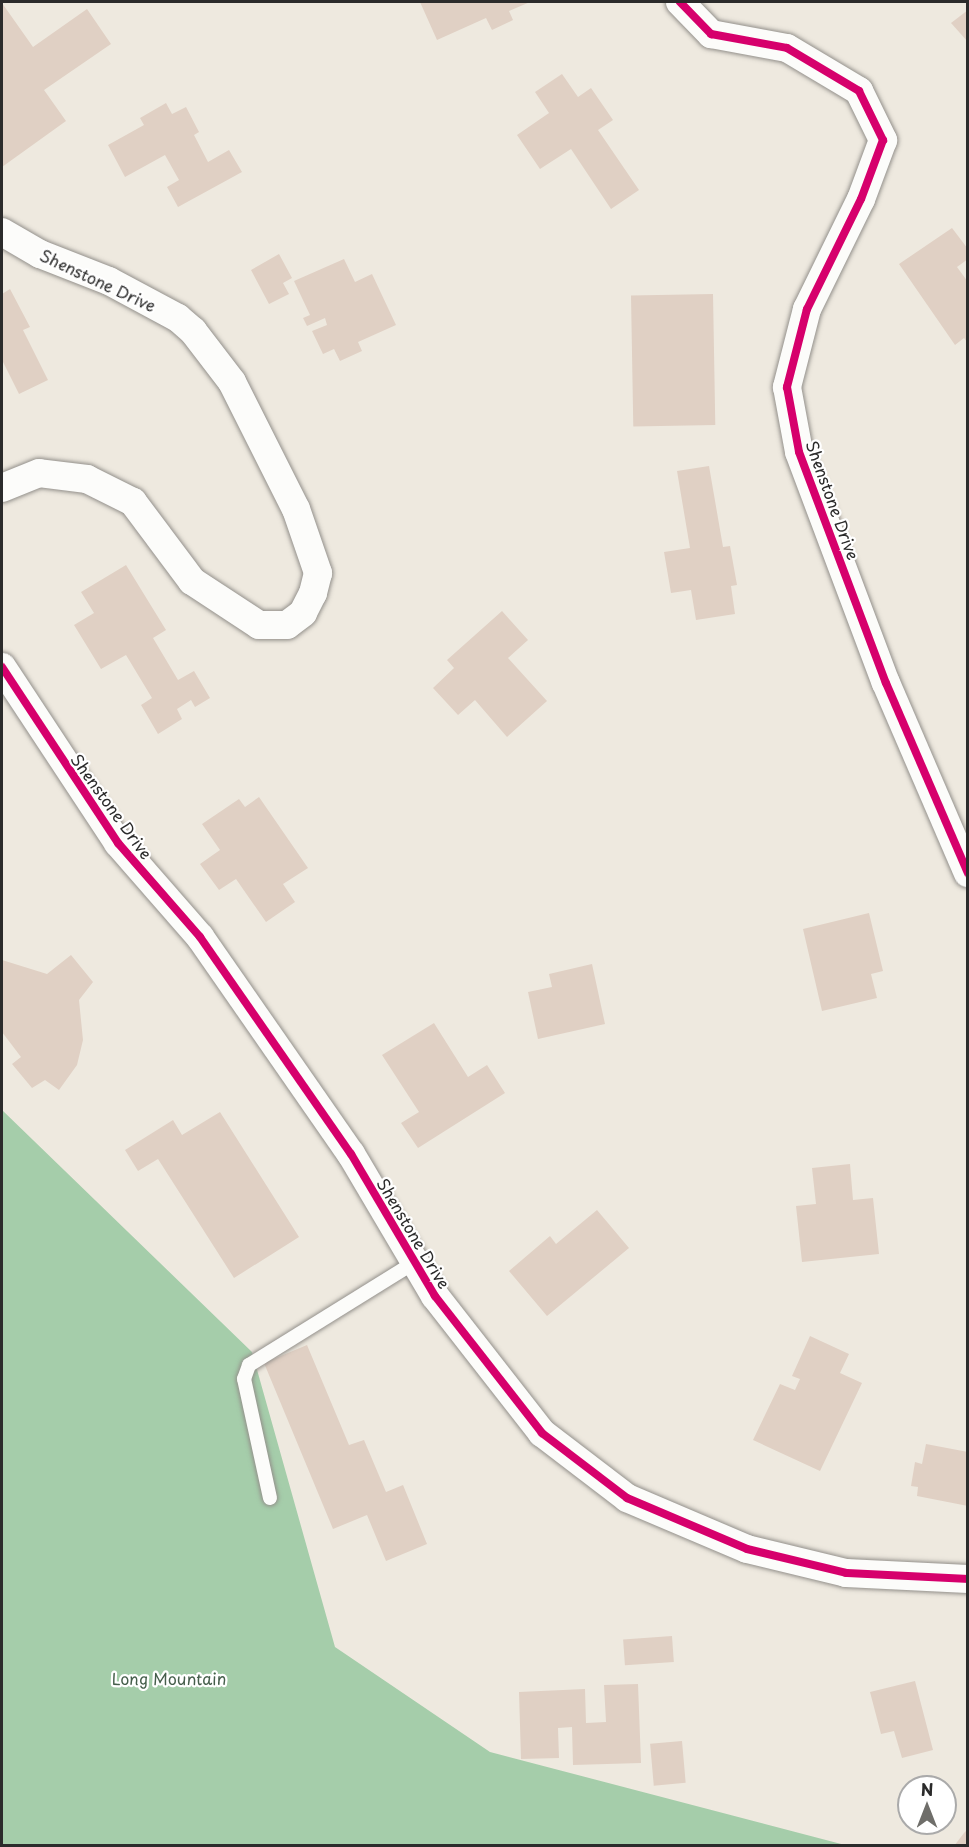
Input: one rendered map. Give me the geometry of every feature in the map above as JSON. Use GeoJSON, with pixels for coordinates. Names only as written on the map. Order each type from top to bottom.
{"type":"FeatureCollection","features":[{"type":"Feature","properties":{"kind":"street","name":"Shenstone Drive"},"geometry":{"type":"LineString","coordinates":[[680,2],[711,34],[788,48],[859,91],[883,140],[861,200],[807,309],[788,387],[799,452],[886,683],[968,873]]}},
{"type":"Feature","properties":{"kind":"street","name":"Shenstone Drive"},"geometry":{"type":"LineString","coordinates":[[2,232],[40,254],[109,281],[178,318],[193,331],[232,382],[296,509],[318,573],[313,593],[303,613],[287,625],[259,625],[192,581],[133,502],[87,479],[39,472],[2,488]]}},
{"type":"Feature","properties":{"kind":"street","name":"Shenstone Drive"},"geometry":{"type":"LineString","coordinates":[[4,678],[118,843],[200,937],[331,1125],[435,1296],[542,1433],[627,1498],[747,1549],[846,1573],[968,1579]]}},
{"type":"Feature","properties":{"kind":"lane"},"geometry":{"type":"LineString","coordinates":[[270,1498],[244,1379],[249,1365],[415,1262]]}},
{"type":"Feature","properties":{"kind":"green space","name":"Long Mountain"},"geometry":{"type":"Polygon","coordinates":[[[2,1110],[252,1352],[335,1647],[490,1752],[845,1845],[2,1845],[2,1110]]]}},
{"type":"Feature","properties":{"kind":"building"},"geometry":{"type":"Polygon","coordinates":[[[420,2],[530,2],[509,11],[513,20],[492,30],[486,18],[437,40],[420,2]]]}},
{"type":"Feature","properties":{"kind":"building"},"geometry":{"type":"Polygon","coordinates":[[[2,3],[33,47],[87,9],[111,44],[44,90],[66,121],[2,167],[2,3]]]}},
{"type":"Feature","properties":{"kind":"building"},"geometry":{"type":"Polygon","coordinates":[[[968,10],[968,42],[951,23],[968,10]]]}},
{"type":"Feature","properties":{"kind":"building"},"geometry":{"type":"Polygon","coordinates":[[[562,74],[578,97],[591,88],[613,120],[598,130],[639,190],[611,209],[571,149],[540,169],[517,135],[549,113],[535,92],[562,74]]]}},
{"type":"Feature","properties":{"kind":"building"},"geometry":{"type":"Polygon","coordinates":[[[166,103],[172,114],[186,107],[199,132],[194,135],[208,162],[229,150],[242,172],[178,207],[167,187],[179,180],[165,155],[125,177],[108,145],[144,125],[140,118],[166,103]]]}},
{"type":"Feature","properties":{"kind":"building"},"geometry":{"type":"Polygon","coordinates":[[[952,228],[968,249],[968,259],[957,267],[968,282],[968,343],[964,338],[955,345],[899,264],[952,228]]]}},
{"type":"Feature","properties":{"kind":"building"},"geometry":{"type":"Polygon","coordinates":[[[279,254],[292,278],[283,283],[289,294],[269,304],[251,270],[279,254]]]}},
{"type":"Feature","properties":{"kind":"building"},"geometry":{"type":"Polygon","coordinates":[[[344,259],[355,282],[372,274],[396,325],[358,342],[362,351],[340,361],[334,349],[323,354],[312,331],[327,325],[325,318],[307,326],[303,318],[310,315],[294,281],[344,259]]]}},
{"type":"Feature","properties":{"kind":"building"},"geometry":{"type":"Polygon","coordinates":[[[10,289],[30,327],[23,330],[48,380],[19,394],[2,360],[2,294],[10,289]]]}},
{"type":"Feature","properties":{"kind":"building"},"geometry":{"type":"Polygon","coordinates":[[[713,294],[715,425],[633,426],[631,295],[713,294]]]}},
{"type":"Feature","properties":{"kind":"building"},"geometry":{"type":"Polygon","coordinates":[[[709,466],[723,547],[730,546],[737,585],[731,586],[735,614],[696,620],[691,590],[671,593],[664,552],[690,548],[677,471],[709,466]]]}},
{"type":"Feature","properties":{"kind":"building"},"geometry":{"type":"Polygon","coordinates":[[[126,565],[166,630],[153,638],[178,680],[194,671],[210,698],[195,707],[191,700],[177,709],[182,719],[158,734],[141,705],[152,698],[126,655],[101,669],[74,625],[94,613],[81,592],[126,565]]]}},
{"type":"Feature","properties":{"kind":"building"},"geometry":{"type":"Polygon","coordinates":[[[502,611],[528,640],[508,658],[547,701],[507,737],[475,700],[458,715],[433,688],[454,668],[447,660],[502,611]]]}},
{"type":"Feature","properties":{"kind":"building"},"geometry":{"type":"Polygon","coordinates":[[[259,797],[308,868],[283,884],[295,902],[266,922],[236,879],[219,890],[200,864],[220,850],[202,824],[239,799],[245,807],[259,797]]]}},
{"type":"Feature","properties":{"kind":"building"},"geometry":{"type":"Polygon","coordinates":[[[869,913],[883,971],[871,974],[877,998],[822,1011],[803,929],[869,913]]]}},
{"type":"Feature","properties":{"kind":"building"},"geometry":{"type":"Polygon","coordinates":[[[71,955],[93,982],[79,1000],[83,1040],[77,1065],[59,1090],[45,1080],[32,1088],[12,1064],[21,1057],[2,1032],[2,960],[47,974],[71,955]]]}},
{"type":"Feature","properties":{"kind":"building"},"geometry":{"type":"Polygon","coordinates":[[[592,964],[605,1024],[538,1039],[528,992],[552,987],[549,974],[592,964]]]}},
{"type":"Feature","properties":{"kind":"building"},"geometry":{"type":"Polygon","coordinates":[[[434,1023],[468,1077],[487,1065],[505,1093],[418,1148],[401,1123],[419,1112],[382,1055],[434,1023]]]}},
{"type":"Feature","properties":{"kind":"building"},"geometry":{"type":"Polygon","coordinates":[[[220,1112],[299,1237],[234,1278],[158,1159],[138,1171],[125,1150],[173,1120],[182,1135],[220,1112]]]}},
{"type":"Feature","properties":{"kind":"building"},"geometry":{"type":"Polygon","coordinates":[[[850,1164],[853,1200],[873,1198],[879,1254],[802,1262],[796,1206],[816,1204],[812,1168],[850,1164]]]}},
{"type":"Feature","properties":{"kind":"building"},"geometry":{"type":"Polygon","coordinates":[[[597,1210],[629,1248],[547,1316],[509,1271],[550,1236],[556,1244],[597,1210]]]}},
{"type":"Feature","properties":{"kind":"building"},"geometry":{"type":"Polygon","coordinates":[[[810,1336],[849,1354],[840,1373],[862,1383],[820,1471],[753,1440],[780,1384],[795,1390],[800,1379],[792,1376],[810,1336]]]}},
{"type":"Feature","properties":{"kind":"building"},"geometry":{"type":"Polygon","coordinates":[[[307,1345],[349,1445],[364,1440],[386,1492],[403,1485],[427,1544],[386,1561],[367,1515],[333,1529],[264,1363],[307,1345]]]}},
{"type":"Feature","properties":{"kind":"building"},"geometry":{"type":"Polygon","coordinates":[[[926,1444],[968,1452],[968,1506],[917,1496],[918,1487],[911,1486],[915,1462],[922,1464],[926,1444]]]}},
{"type":"Feature","properties":{"kind":"building"},"geometry":{"type":"Polygon","coordinates":[[[672,1636],[674,1662],[625,1665],[623,1639],[672,1636]]]}},
{"type":"Feature","properties":{"kind":"building"},"geometry":{"type":"Polygon","coordinates":[[[915,1681],[933,1750],[902,1758],[894,1731],[881,1734],[870,1692],[915,1681]]]}},
{"type":"Feature","properties":{"kind":"building"},"geometry":{"type":"Polygon","coordinates":[[[638,1684],[641,1763],[573,1765],[572,1727],[558,1728],[559,1758],[521,1759],[519,1692],[585,1689],[586,1723],[606,1722],[604,1685],[638,1684]]]}},
{"type":"Feature","properties":{"kind":"building"},"geometry":{"type":"Polygon","coordinates":[[[682,1741],[686,1783],[654,1786],[650,1744],[682,1741]]]}},
{"type":"Feature","properties":{"kind":"building"},"geometry":{"type":"Polygon","coordinates":[[[968,1829],[968,1846],[954,1846],[964,1833],[968,1829]]]}},
{"type":"Feature","properties":{"kind":"cycle path"},"geometry":{"type":"LineString","coordinates":[[680,2],[711,34],[787,48],[859,91],[883,140],[861,199],[807,309],[787,387],[799,452],[886,683],[968,873]]}},
{"type":"Feature","properties":{"kind":"cycle path"},"geometry":{"type":"LineString","coordinates":[[2,667],[118,843],[200,937],[351,1154],[435,1296],[542,1433],[627,1498],[747,1549],[846,1573],[968,1579]]}}]}
